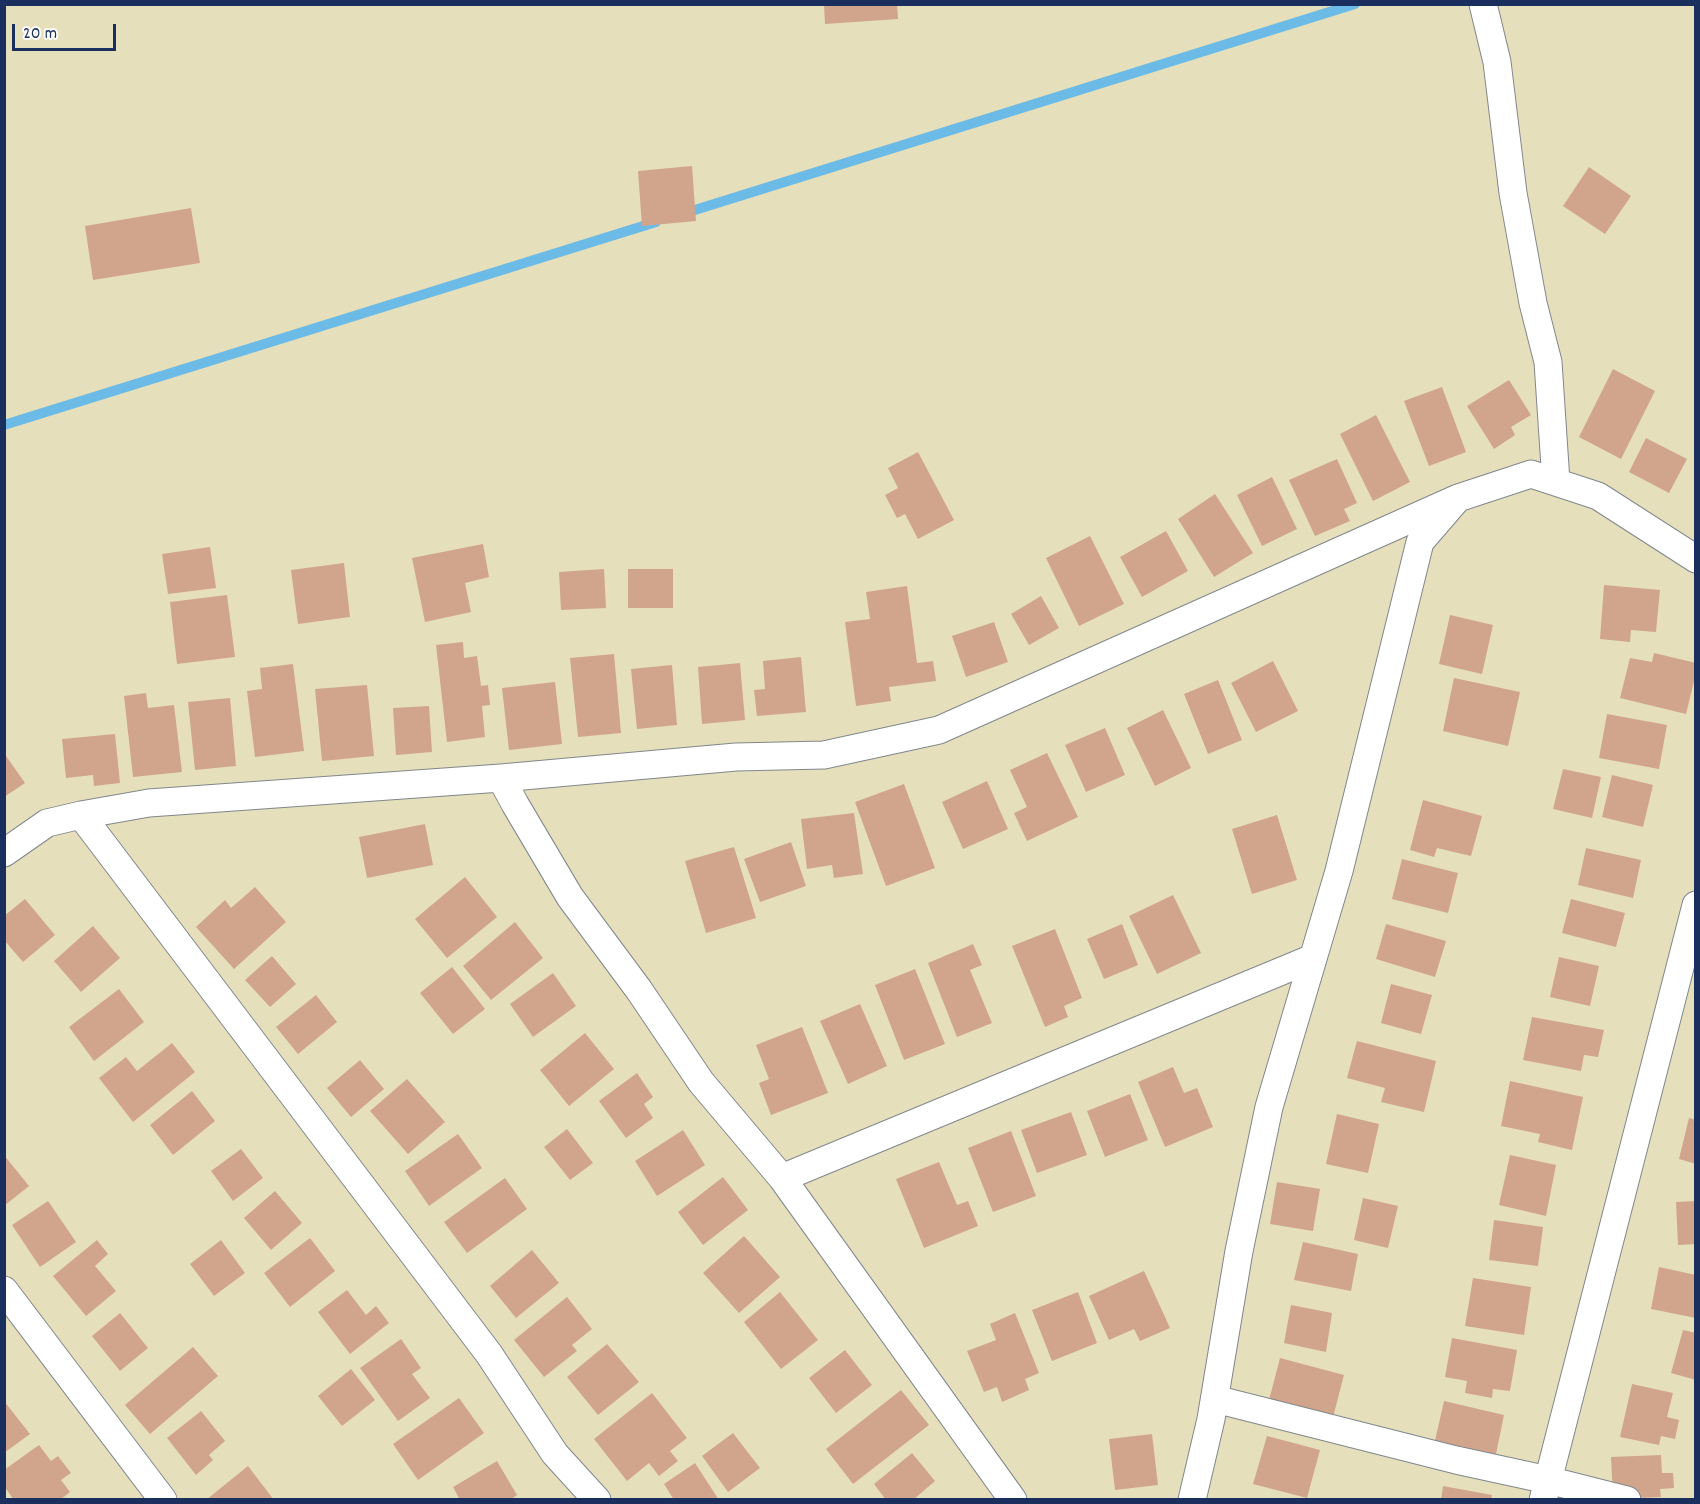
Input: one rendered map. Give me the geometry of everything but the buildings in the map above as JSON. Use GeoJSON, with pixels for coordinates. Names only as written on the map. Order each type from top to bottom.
{"type":"FeatureCollection","features":[{"type":"Feature","properties":{"kind":"street"},"geometry":{"type":"LineString","coordinates":[[1483,4],[1497,62],[1513,193],[1533,303],[1548,362],[1556,482]]}},
{"type":"Feature","properties":{"kind":"street"},"geometry":{"type":"LineString","coordinates":[[4,853],[47,823],[149,803],[501,778],[736,757],[824,755],[939,730],[1458,498],[1531,474],[1598,496],[1695,558]]}},
{"type":"Feature","properties":{"kind":"street"},"geometry":{"type":"LineString","coordinates":[[1192,1500],[1215,1399],[1239,1251],[1269,1107],[1339,871],[1420,542],[1458,498]]}},
{"type":"Feature","properties":{"kind":"street"},"geometry":{"type":"LineString","coordinates":[[501,778],[570,897],[639,990],[701,1082],[782,1178],[1013,1500]]}},
{"type":"Feature","properties":{"kind":"street"},"geometry":{"type":"LineString","coordinates":[[81,815],[489,1354],[555,1454],[597,1500]]}},
{"type":"Feature","properties":{"kind":"street"},"geometry":{"type":"LineString","coordinates":[[1545,1490],[1695,905]]}},
{"type":"Feature","properties":{"kind":"street"},"geometry":{"type":"LineString","coordinates":[[782,1178],[1314,958]]}},
{"type":"Feature","properties":{"kind":"street"},"geometry":{"type":"LineString","coordinates":[[4,1290],[163,1500]]}},
{"type":"Feature","properties":{"kind":"street"},"geometry":{"type":"LineString","coordinates":[[1215,1399],[1456,1460],[1545,1490],[1627,1500]]}},
{"type":"Feature","properties":{"kind":"waterway"},"geometry":{"type":"LineString","coordinates":[[682,214],[1355,4]]}},
{"type":"Feature","properties":{"kind":"waterway"},"geometry":{"type":"LineString","coordinates":[[4,425],[656,222]]}}]}
